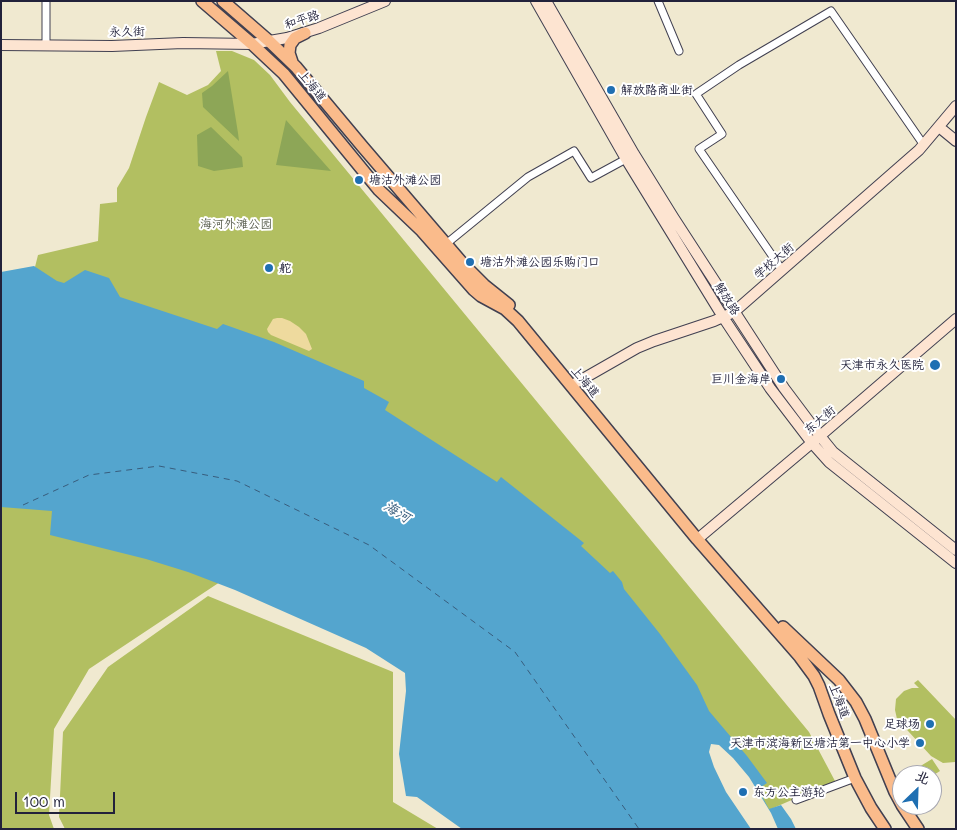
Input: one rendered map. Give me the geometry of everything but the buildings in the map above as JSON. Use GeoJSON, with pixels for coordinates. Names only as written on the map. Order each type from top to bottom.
{"type":"FeatureCollection","features":[{"type":"Feature","properties":{"kind":"main road","name":"上海道"},"geometry":{"type":"LineString","coordinates":[[202,1],[284,74],[374,184],[422,231],[474,290],[505,309],[518,322],[697,539],[800,657],[819,686],[855,778],[885,829]]}},
{"type":"Feature","properties":{"kind":"main road","name":"上海道"},"geometry":{"type":"LineString","coordinates":[[223,1],[296,67],[476,278],[508,304],[520,317],[729,570],[795,639],[840,680],[865,719],[892,785]]}},
{"type":"Feature","properties":{"kind":"main road"},"geometry":{"type":"LineString","coordinates":[[296,67],[290,56],[289,47],[293,40],[305,33]]}},
{"type":"Feature","properties":{"kind":"main road","name":"上海道"},"geometry":{"type":"LineString","coordinates":[[909,815],[918,829]]}},
{"type":"Feature","properties":{"kind":"street"},"geometry":{"type":"LineString","coordinates":[[46,1],[46,44]]}},
{"type":"Feature","properties":{"kind":"street","name":"和平路"},"geometry":{"type":"LineString","coordinates":[[252,44],[305,33],[385,1]]}},
{"type":"Feature","properties":{"kind":"street","name":"解放路"},"geometry":{"type":"LineString","coordinates":[[536,1],[626,159],[723,317],[770,388],[829,462],[956,563]]}},
{"type":"Feature","properties":{"kind":"street","name":"解放路"},"geometry":{"type":"LineString","coordinates":[[546,1],[634,154],[784,388],[833,452],[956,550]]}},
{"type":"Feature","properties":{"kind":"street"},"geometry":{"type":"LineString","coordinates":[[658,1],[679,51]]}},
{"type":"Feature","properties":{"kind":"street"},"geometry":{"type":"LineString","coordinates":[[782,270],[699,149],[722,134],[696,94],[739,65],[831,11],[921,142],[925,143]]}},
{"type":"Feature","properties":{"kind":"street","name":"永久街"},"geometry":{"type":"LineString","coordinates":[[1,45],[252,44]]}},
{"type":"Feature","properties":{"kind":"street","name":"学校大街"},"geometry":{"type":"LineString","coordinates":[[574,384],[654,340],[714,321],[734,312],[881,184],[925,143],[956,106]]}},
{"type":"Feature","properties":{"kind":"street"},"geometry":{"type":"LineString","coordinates":[[939,127],[956,141]]}},
{"type":"Feature","properties":{"kind":"street"},"geometry":{"type":"LineString","coordinates":[[446,244],[528,177],[574,150],[591,178],[626,159]]}},
{"type":"Feature","properties":{"kind":"street","name":"东大街"},"geometry":{"type":"LineString","coordinates":[[700,537],[956,319]]}},
{"type":"Feature","properties":{"kind":"street"},"geometry":{"type":"LineString","coordinates":[[796,800],[855,778]]}},
{"type":"Feature","properties":{"kind":"green space","name":"海河外滩公园"},"geometry":{"type":"Polygon","coordinates":[[[216,51],[232,51],[254,60],[270,75],[290,102],[809,732],[835,781],[762,813],[33,275],[38,255],[98,241],[100,204],[117,202],[117,188],[129,168],[159,82],[187,95],[208,85],[221,71],[216,51]]]}},
{"type":"Feature","properties":{"kind":"green space"},"geometry":{"type":"Polygon","coordinates":[[[228,71],[239,141],[203,107],[202,93],[228,71]]]}},
{"type":"Feature","properties":{"kind":"green space"},"geometry":{"type":"Polygon","coordinates":[[[286,120],[331,171],[276,165],[286,120]]]}},
{"type":"Feature","properties":{"kind":"green space"},"geometry":{"type":"Polygon","coordinates":[[[211,127],[242,157],[243,167],[214,171],[198,166],[197,135],[211,127]]]}},
{"type":"Feature","properties":{"kind":"green space"},"geometry":{"type":"Polygon","coordinates":[[[1,498],[60,508],[223,580],[89,669],[54,729],[49,815],[54,829],[1,829],[1,498]]]}},
{"type":"Feature","properties":{"kind":"green space"},"geometry":{"type":"Polygon","coordinates":[[[208,596],[393,672],[393,802],[438,829],[65,829],[59,817],[63,732],[108,667],[208,596]]]}},
{"type":"Feature","properties":{"kind":"green space"},"geometry":{"type":"Polygon","coordinates":[[[918,680],[956,720],[955,762],[943,763],[931,756],[897,719],[895,710],[896,699],[904,691],[919,688],[914,683],[918,680]]]}},
{"type":"Feature","properties":{"kind":"green space"},"geometry":{"type":"Polygon","coordinates":[[[932,759],[936,765],[922,765],[932,759]]]}},
{"type":"Feature","properties":{"kind":"sand"},"geometry":{"type":"Polygon","coordinates":[[[273,319],[290,321],[299,327],[306,334],[312,349],[309,351],[271,335],[267,329],[273,319]]]}},
{"type":"Feature","properties":{"kind":"water","name":"海河"},"geometry":{"type":"Polygon","coordinates":[[[34,266],[57,281],[64,283],[85,270],[109,278],[120,297],[217,329],[223,324],[274,342],[364,381],[364,388],[389,402],[385,410],[497,482],[501,477],[584,543],[581,546],[610,573],[613,571],[622,582],[624,589],[697,685],[709,711],[767,783],[758,789],[769,809],[781,805],[796,829],[462,829],[417,797],[406,796],[399,754],[406,691],[405,673],[366,648],[235,590],[188,572],[146,559],[50,535],[52,511],[1,507],[1,272],[34,266]]]}},
{"type":"Feature","properties":{"kind":"pier"},"geometry":{"type":"Polygon","coordinates":[[[711,744],[719,745],[749,777],[771,813],[778,829],[751,829],[726,792],[714,767],[709,752],[711,744]]]}},
{"type":"Feature","properties":{"kind":"ferry route"},"geometry":{"type":"LineString","coordinates":[[23,505],[89,475],[159,466],[237,481],[369,545],[515,652],[639,829]]}},
{"type":"Feature","properties":{"kind":"place","name":"解放路商业街"},"geometry":{"type":"Point","coordinates":[611,90]}},
{"type":"Feature","properties":{"kind":"place","name":"塘沽外滩公园"},"geometry":{"type":"Point","coordinates":[359,180]}},
{"type":"Feature","properties":{"kind":"place","name":"塘沽外滩公园乐购门口"},"geometry":{"type":"Point","coordinates":[470,262]}},
{"type":"Feature","properties":{"kind":"place","name":"舵"},"geometry":{"type":"Point","coordinates":[269,268]}},
{"type":"Feature","properties":{"kind":"place","name":"天津市永久医院"},"geometry":{"type":"Point","coordinates":[935,365]}},
{"type":"Feature","properties":{"kind":"place","name":"巨川金海岸"},"geometry":{"type":"Point","coordinates":[781,379]}},
{"type":"Feature","properties":{"kind":"place","name":"足球场"},"geometry":{"type":"Point","coordinates":[930,724]}},
{"type":"Feature","properties":{"kind":"place","name":"天津市滨海新区塘沽第一中心小学"},"geometry":{"type":"Point","coordinates":[920,743]}},
{"type":"Feature","properties":{"kind":"place","name":"东方公主游轮"},"geometry":{"type":"Point","coordinates":[743,792]}}]}
